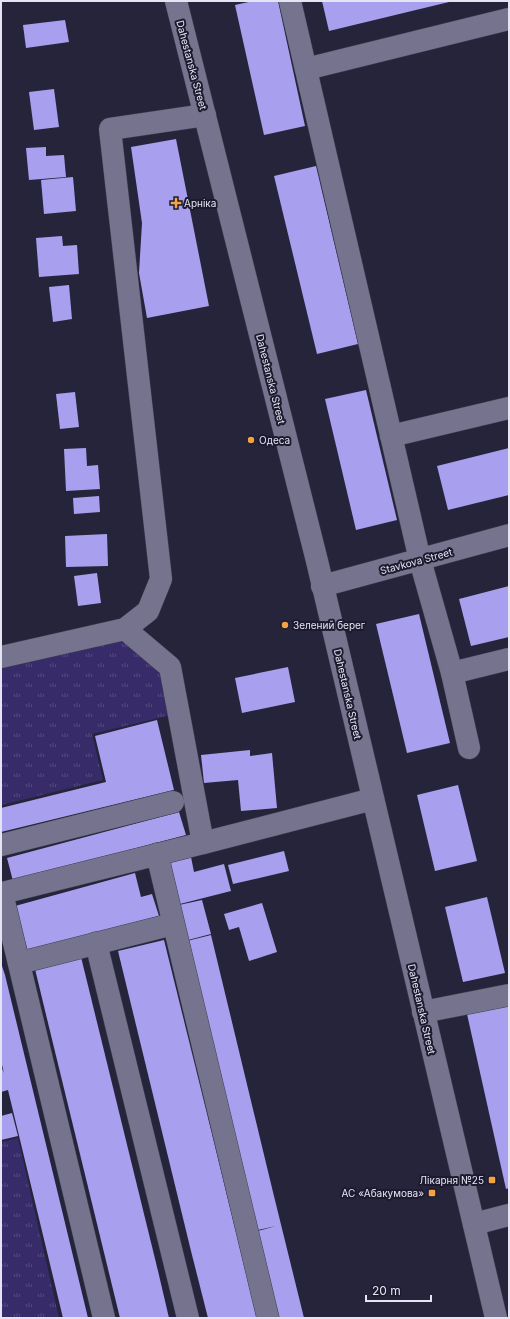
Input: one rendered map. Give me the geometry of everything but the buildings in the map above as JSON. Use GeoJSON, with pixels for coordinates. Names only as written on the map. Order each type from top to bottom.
{"type":"FeatureCollection","features":[{"type":"Feature","properties":{"kind":"street","name":"Dahestanska Street"},"geometry":{"type":"LineString","coordinates":[[176,1],[322,586],[496,1318]]}},
{"type":"Feature","properties":{"kind":"street"},"geometry":{"type":"LineString","coordinates":[[290,1],[420,560],[452,673],[469,748]]}},
{"type":"Feature","properties":{"kind":"street"},"geometry":{"type":"LineString","coordinates":[[306,69],[509,19]]}},
{"type":"Feature","properties":{"kind":"street"},"geometry":{"type":"LineString","coordinates":[[1,657],[125,629],[148,611],[161,579],[110,129],[205,114]]}},
{"type":"Feature","properties":{"kind":"street"},"geometry":{"type":"LineString","coordinates":[[391,436],[509,408]]}},
{"type":"Feature","properties":{"kind":"street","name":"Stavkova Street"},"geometry":{"type":"LineString","coordinates":[[322,586],[509,535]]}},
{"type":"Feature","properties":{"kind":"street"},"geometry":{"type":"LineString","coordinates":[[125,629],[170,667],[203,842]]}},
{"type":"Feature","properties":{"kind":"street"},"geometry":{"type":"LineString","coordinates":[[452,673],[509,659]]}},
{"type":"Feature","properties":{"kind":"street"},"geometry":{"type":"LineString","coordinates":[[104,1318],[2,891],[157,854],[372,799]]}},
{"type":"Feature","properties":{"kind":"street"},"geometry":{"type":"LineString","coordinates":[[1,845],[173,802]]}},
{"type":"Feature","properties":{"kind":"street"},"geometry":{"type":"LineString","coordinates":[[157,854],[268,1318]]}},
{"type":"Feature","properties":{"kind":"street"},"geometry":{"type":"LineString","coordinates":[[19,963],[174,924]]}},
{"type":"Feature","properties":{"kind":"street"},"geometry":{"type":"LineString","coordinates":[[96,943],[188,1318]]}},
{"type":"Feature","properties":{"kind":"street"},"geometry":{"type":"LineString","coordinates":[[423,1012],[509,995]]}},
{"type":"Feature","properties":{"kind":"street"},"geometry":{"type":"LineString","coordinates":[[474,1224],[509,1215]]}},
{"type":"Feature","properties":{"kind":"green space"},"geometry":{"type":"Polygon","coordinates":[[[119,639],[163,670],[171,715],[92,734],[103,780],[1,805],[1,666],[119,639]]]}},
{"type":"Feature","properties":{"kind":"green space"},"geometry":{"type":"Polygon","coordinates":[[[18,1138],[59,1318],[1,1318],[1,1142],[18,1138]]]}},
{"type":"Feature","properties":{"kind":"place","name":"Арніка"},"geometry":{"type":"Point","coordinates":[176,203]}},
{"type":"Feature","properties":{"kind":"place","name":"Одеса"},"geometry":{"type":"Point","coordinates":[251,440]}},
{"type":"Feature","properties":{"kind":"place","name":"Зелений берег"},"geometry":{"type":"Point","coordinates":[285,625]}},
{"type":"Feature","properties":{"kind":"place","name":"Лікарня №25"},"geometry":{"type":"Point","coordinates":[492,1180]}},
{"type":"Feature","properties":{"kind":"place","name":"АС «Абакумова»"},"geometry":{"type":"Point","coordinates":[432,1193]}}]}
